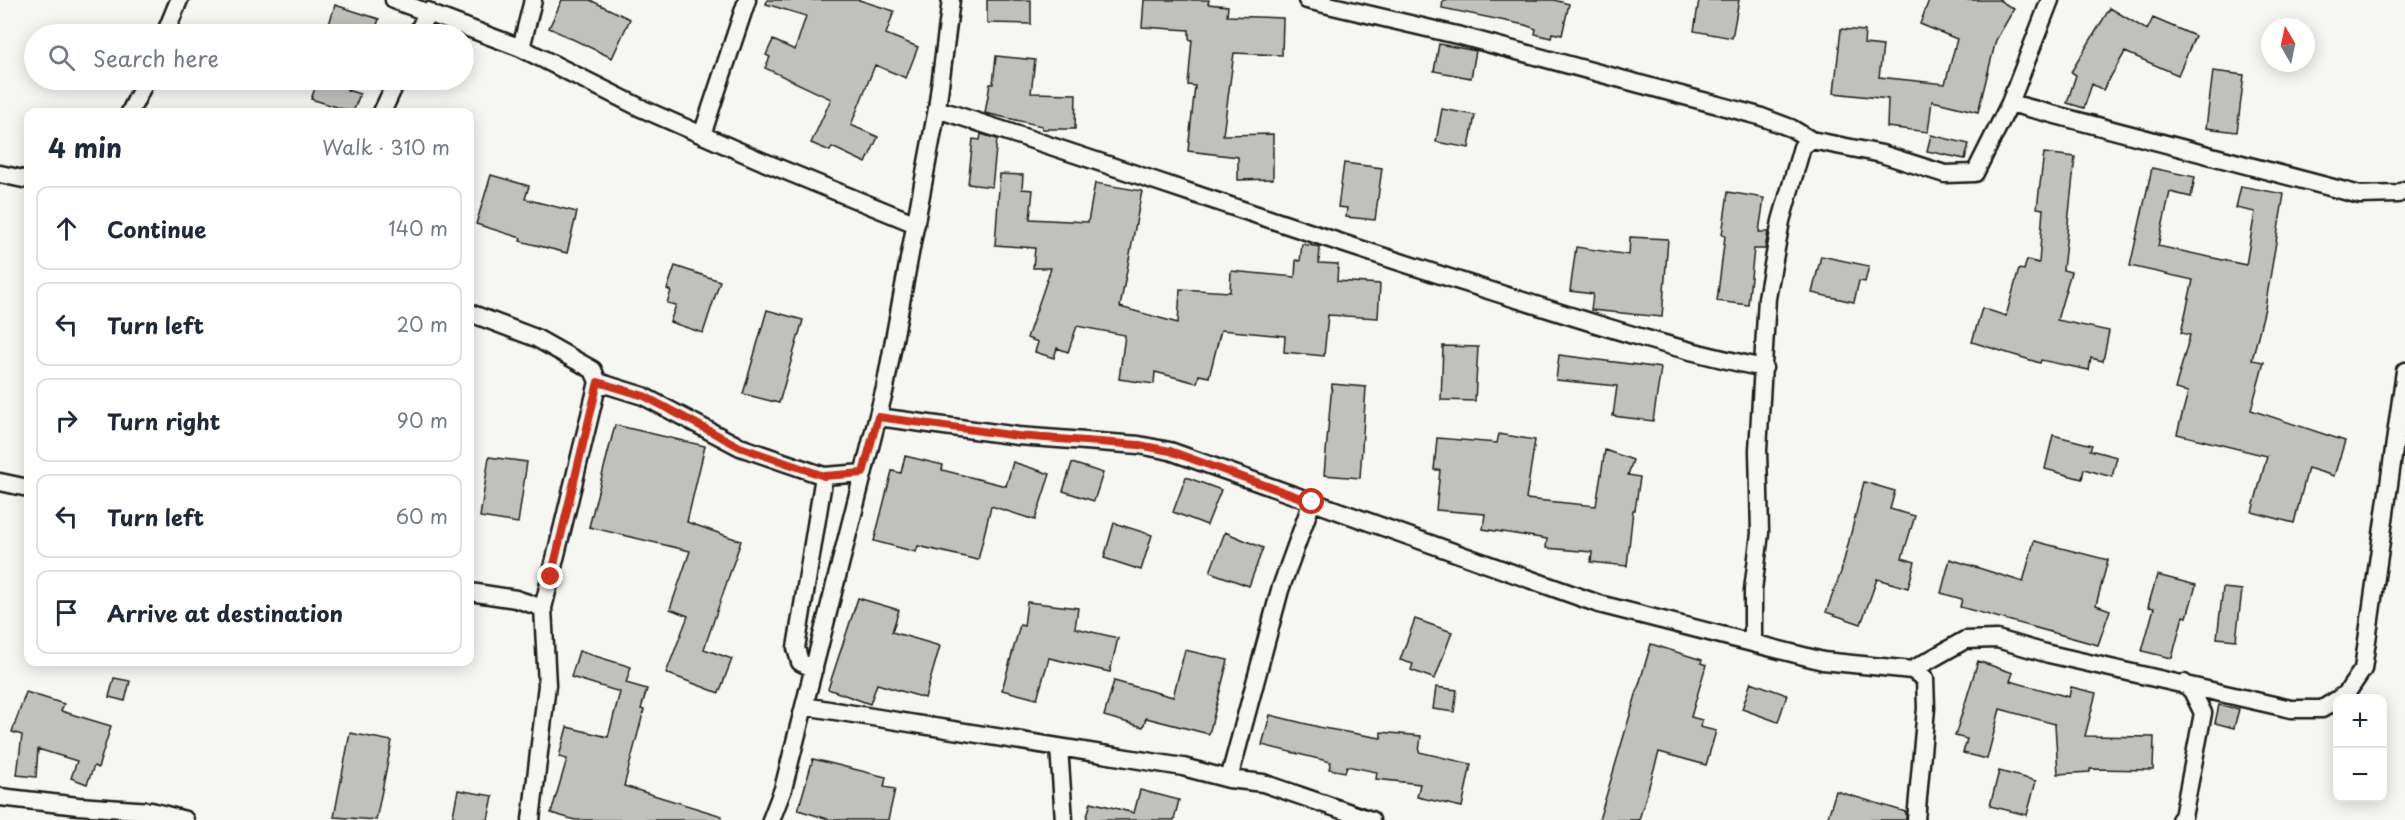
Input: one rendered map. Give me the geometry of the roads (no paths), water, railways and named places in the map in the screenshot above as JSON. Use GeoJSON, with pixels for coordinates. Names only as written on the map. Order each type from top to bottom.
{"type":"FeatureCollection","features":[{"type":"Feature","properties":{"kind":"street"},"geometry":{"type":"LineString","coordinates":[[169,24],[180,0]]}},
{"type":"Feature","properties":{"kind":"street"},"geometry":{"type":"LineString","coordinates":[[394,0],[461,24]]}},
{"type":"Feature","properties":{"kind":"street"},"geometry":{"type":"LineString","coordinates":[[521,48],[533,0]]}},
{"type":"Feature","properties":{"kind":"street"},"geometry":{"type":"LineString","coordinates":[[702,135],[747,0]]}},
{"type":"Feature","properties":{"kind":"street"},"geometry":{"type":"LineString","coordinates":[[771,820],[783,789],[878,417],[937,109],[951,0]]}},
{"type":"Feature","properties":{"kind":"street"},"geometry":{"type":"LineString","coordinates":[[1307,0],[1461,36],[1759,116],[1811,140],[1882,154],[1945,174],[1975,173],[2010,103],[2050,0]]}},
{"type":"Feature","properties":{"kind":"street"},"geometry":{"type":"LineString","coordinates":[[422,24],[428,11]]}},
{"type":"Feature","properties":{"kind":"street"},"geometry":{"type":"LineString","coordinates":[[474,29],[521,48],[643,109],[702,135],[916,224]]}},
{"type":"Feature","properties":{"kind":"street"},"geometry":{"type":"LineString","coordinates":[[132,108],[141,90]]}},
{"type":"Feature","properties":{"kind":"street"},"geometry":{"type":"LineString","coordinates":[[384,108],[392,90]]}},
{"type":"Feature","properties":{"kind":"street"},"geometry":{"type":"LineString","coordinates":[[2010,103],[2360,195],[2398,194],[2405,190]]}},
{"type":"Feature","properties":{"kind":"street"},"geometry":{"type":"LineString","coordinates":[[937,109],[1059,147],[1383,257],[1676,349],[1764,368]]}},
{"type":"Feature","properties":{"kind":"street"},"geometry":{"type":"LineString","coordinates":[[1753,643],[1753,590],[1760,533],[1758,450],[1767,298],[1781,221],[1802,147],[1811,140]]}},
{"type":"Feature","properties":{"kind":"street"},"geometry":{"type":"LineString","coordinates":[[0,174],[24,179]]}},
{"type":"Feature","properties":{"kind":"street"},"geometry":{"type":"LineString","coordinates":[[474,315],[536,338],[593,369],[598,382],[543,608],[547,685],[531,820]]}},
{"type":"Feature","properties":{"kind":"street"},"geometry":{"type":"LineString","coordinates":[[2346,694],[2363,669],[2405,371]]}},
{"type":"Feature","properties":{"kind":"street"},"geometry":{"type":"LineString","coordinates":[[598,382],[644,396],[740,447],[824,476],[863,473]]}},
{"type":"Feature","properties":{"kind":"street"},"geometry":{"type":"LineString","coordinates":[[878,417],[1018,436],[1139,445],[1170,451],[1599,604],[1823,661],[1912,670],[1925,679],[1926,708],[1916,820]]}},
{"type":"Feature","properties":{"kind":"street"},"geometry":{"type":"LineString","coordinates":[[814,669],[800,662],[796,648],[824,476]]}},
{"type":"Feature","properties":{"kind":"street"},"geometry":{"type":"LineString","coordinates":[[0,482],[24,487]]}},
{"type":"Feature","properties":{"kind":"street"},"geometry":{"type":"LineString","coordinates":[[1229,779],[1280,590],[1312,502]]}},
{"type":"Feature","properties":{"kind":"street"},"geometry":{"type":"LineString","coordinates":[[474,593],[516,599],[543,608]]}},
{"type":"Feature","properties":{"kind":"street"},"geometry":{"type":"LineString","coordinates":[[1912,670],[1965,640],[1997,639],[2049,654],[2291,709],[2322,709],[2333,702]]}},
{"type":"Feature","properties":{"kind":"street"},"geometry":{"type":"LineString","coordinates":[[2180,820],[2183,817],[2203,713],[2192,691],[2184,683]]}},
{"type":"Feature","properties":{"kind":"street"},"geometry":{"type":"LineString","coordinates":[[804,706],[1183,767],[1229,779],[1263,783],[1371,820]]}},
{"type":"Feature","properties":{"kind":"street"},"geometry":{"type":"LineString","coordinates":[[1059,747],[1064,820]]}},
{"type":"Feature","properties":{"kind":"street"},"geometry":{"type":"LineString","coordinates":[[0,797],[151,811],[186,820]]}}]}
